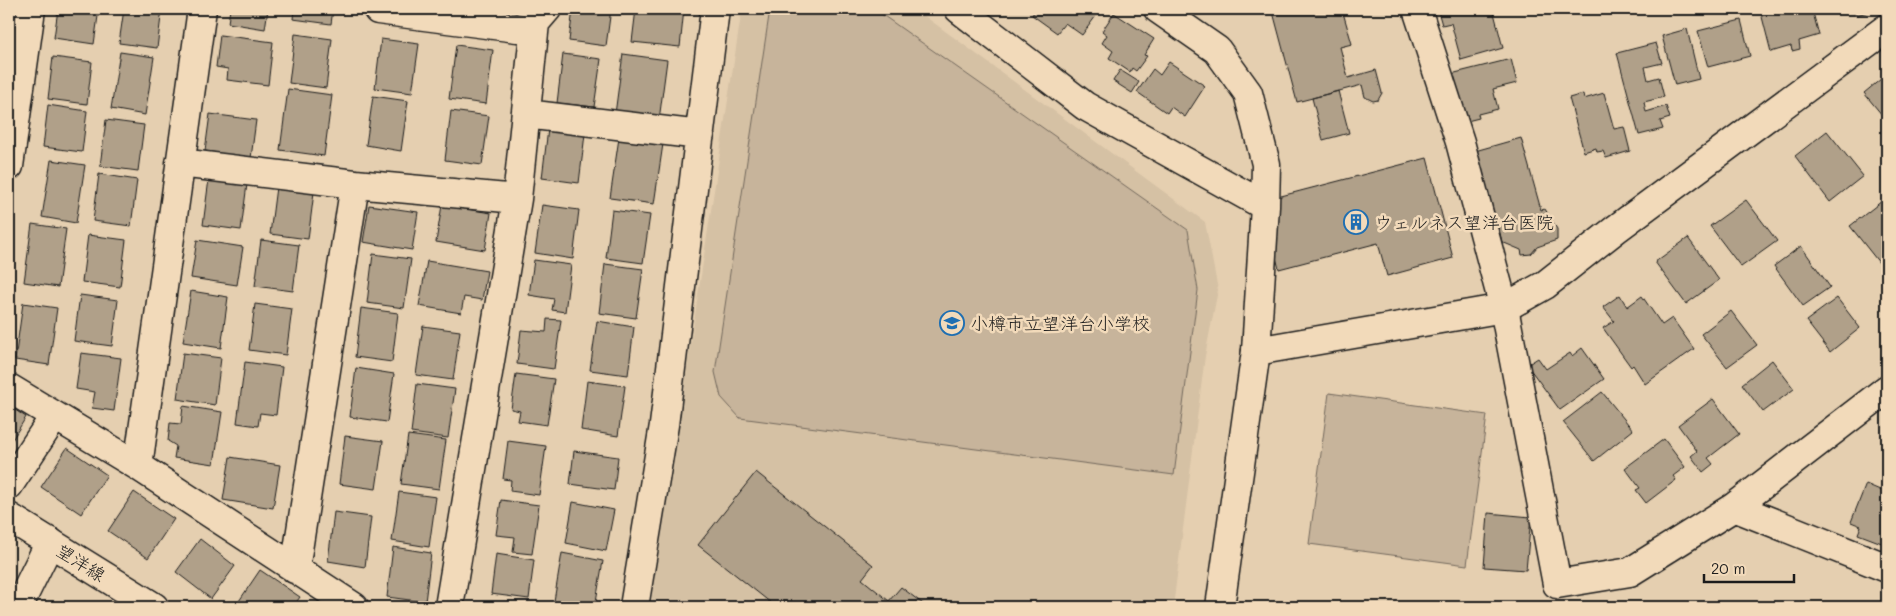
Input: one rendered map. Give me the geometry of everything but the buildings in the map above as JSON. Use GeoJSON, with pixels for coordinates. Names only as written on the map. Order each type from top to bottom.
{"type":"FeatureCollection","features":[{"type":"Feature","properties":{"kind":"street"},"geometry":{"type":"LineString","coordinates":[[9,166],[31,9]]}},
{"type":"Feature","properties":{"kind":"street"},"geometry":{"type":"LineString","coordinates":[[138,466],[202,9]]}},
{"type":"Feature","properties":{"kind":"street"},"geometry":{"type":"LineString","coordinates":[[378,9],[516,28],[541,16]]}},
{"type":"Feature","properties":{"kind":"street"},"geometry":{"type":"LineString","coordinates":[[634,607],[664,425],[715,9]]}},
{"type":"Feature","properties":{"kind":"street"},"geometry":{"type":"LineString","coordinates":[[959,9],[1085,106],[1266,206]]}},
{"type":"Feature","properties":{"kind":"street"},"geometry":{"type":"LineString","coordinates":[[1158,9],[1217,50],[1248,93],[1266,164],[1266,206],[1256,351],[1220,607]]}},
{"type":"Feature","properties":{"kind":"street"},"geometry":{"type":"LineString","coordinates":[[1417,9],[1460,142],[1504,308],[1557,584],[1630,572],[1734,507],[1887,389]]}},
{"type":"Feature","properties":{"kind":"street"},"geometry":{"type":"LineString","coordinates":[[449,607],[517,199],[526,114],[541,16]]}},
{"type":"Feature","properties":{"kind":"street"},"geometry":{"type":"LineString","coordinates":[[1256,351],[1504,308],[1545,285],[1616,229],[1887,28]]}},
{"type":"Feature","properties":{"kind":"street"},"geometry":{"type":"LineString","coordinates":[[526,114],[700,135]]}},
{"type":"Feature","properties":{"kind":"street"},"geometry":{"type":"LineString","coordinates":[[180,162],[355,184],[517,199]]}},
{"type":"Feature","properties":{"kind":"street"},"geometry":{"type":"LineString","coordinates":[[295,569],[355,184]]}},
{"type":"Feature","properties":{"kind":"street"},"geometry":{"type":"LineString","coordinates":[[9,388],[54,417],[138,466],[354,607]]}},
{"type":"Feature","properties":{"kind":"street"},"geometry":{"type":"LineString","coordinates":[[9,485],[54,417]]}},
{"type":"Feature","properties":{"kind":"street"},"geometry":{"type":"LineString","coordinates":[[1734,507],[1887,568]]}},
{"type":"Feature","properties":{"kind":"street","name":"望洋線"},"geometry":{"type":"LineString","coordinates":[[9,517],[154,607]]}},
{"type":"Feature","properties":{"kind":"street"},"geometry":{"type":"LineString","coordinates":[[18,607],[50,542]]}},
{"type":"Feature","properties":{"kind":"shaded area","name":"小樽市立望洋台小学校"},"geometry":{"type":"Polygon","coordinates":[[[742,9],[915,9],[1205,222],[1218,290],[1205,356],[1173,607],[650,607],[742,9]]]}},
{"type":"Feature","properties":{"kind":"shaded area"},"geometry":{"type":"Polygon","coordinates":[[[770,9],[874,9],[1188,230],[1198,290],[1174,475],[740,418],[721,397],[715,372],[770,9]]]}},
{"type":"Feature","properties":{"kind":"shaded area"},"geometry":{"type":"Polygon","coordinates":[[[1329,393],[1487,415],[1467,565],[1309,544],[1329,393]]]}},
{"type":"Feature","properties":{"kind":"place","name":"ウェルネス望洋台医院"},"geometry":{"type":"Point","coordinates":[1356,222]}},
{"type":"Feature","properties":{"kind":"place","name":"小樽市立望洋台小学校"},"geometry":{"type":"Point","coordinates":[952,323]}}]}
